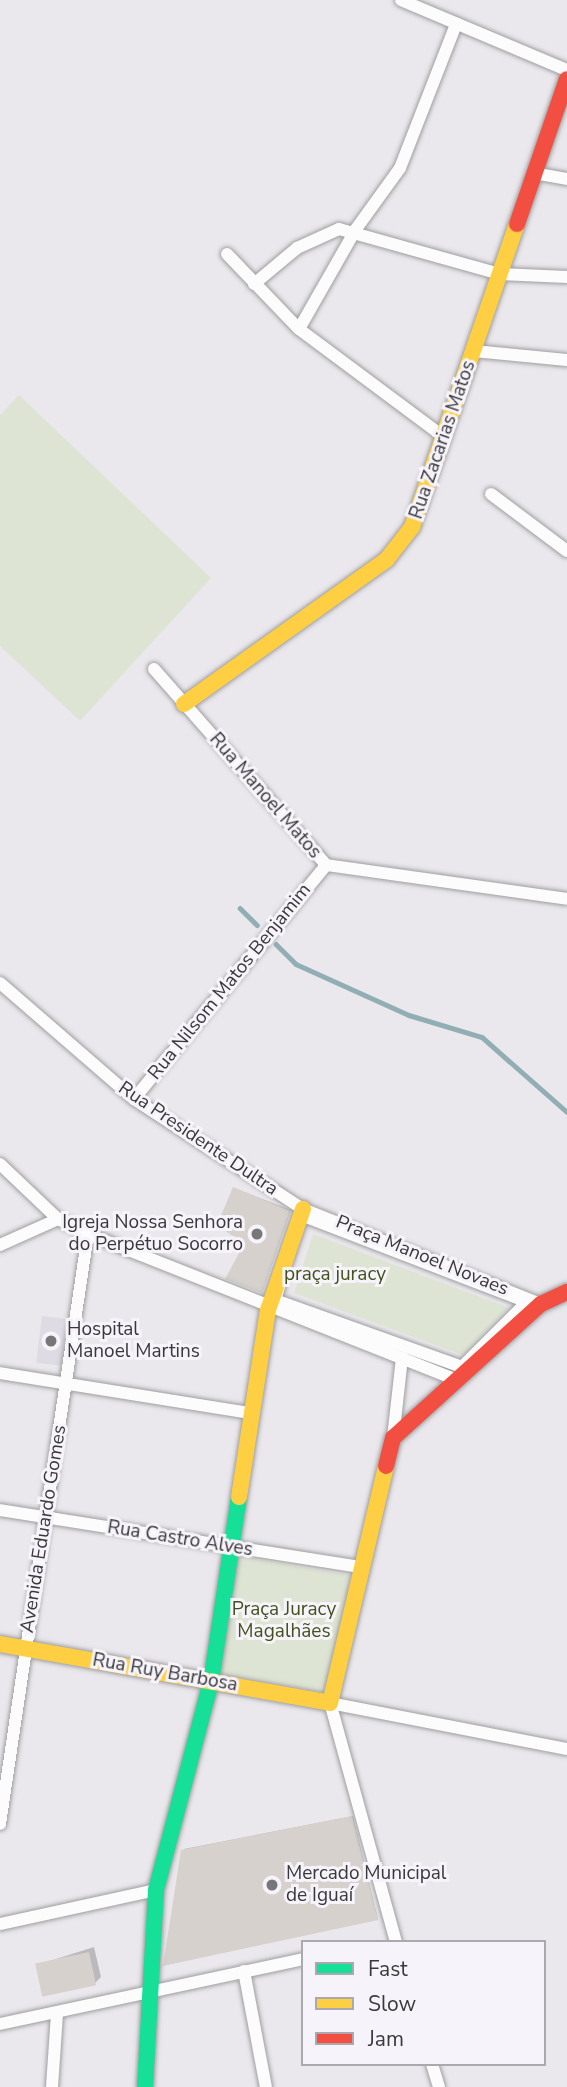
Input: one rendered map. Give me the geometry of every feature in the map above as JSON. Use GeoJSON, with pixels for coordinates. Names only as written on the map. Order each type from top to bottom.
{"type":"FeatureCollection","features":[{"type":"Feature","properties":{"kind":"street"},"geometry":{"type":"LineString","coordinates":[[401,0],[567,71]]}},
{"type":"Feature","properties":{"kind":"street"},"geometry":{"type":"LineString","coordinates":[[299,329],[356,229],[400,168],[456,24]]}},
{"type":"Feature","properties":{"kind":"street","name":"Rua Zacarias Matos"},"geometry":{"type":"LineString","coordinates":[[184,704],[387,559],[412,527],[567,79]]}},
{"type":"Feature","properties":{"kind":"street"},"geometry":{"type":"LineString","coordinates":[[533,173],[567,179]]}},
{"type":"Feature","properties":{"kind":"street"},"geometry":{"type":"LineString","coordinates":[[254,284],[321,234],[356,229],[500,274],[567,277]]}},
{"type":"Feature","properties":{"kind":"street"},"geometry":{"type":"LineString","coordinates":[[227,254],[299,329],[444,438]]}},
{"type":"Feature","properties":{"kind":"street"},"geometry":{"type":"LineString","coordinates":[[474,351],[567,360]]}},
{"type":"Feature","properties":{"kind":"street"},"geometry":{"type":"LineString","coordinates":[[491,494],[567,551]]}},
{"type":"Feature","properties":{"kind":"street","name":"Rua Manoel Matos"},"geometry":{"type":"LineString","coordinates":[[155,669],[326,865],[567,899]]}},
{"type":"Feature","properties":{"kind":"street","name":"Rua Nilsom Matos Benjamim"},"geometry":{"type":"LineString","coordinates":[[134,1099],[326,865]]}},
{"type":"Feature","properties":{"kind":"street","name":"Rua Presidente Dultra"},"geometry":{"type":"LineString","coordinates":[[0,983],[134,1099],[301,1213]]}},
{"type":"Feature","properties":{"kind":"street"},"geometry":{"type":"LineString","coordinates":[[0,1164],[58,1219],[88,1234],[268,1310],[456,1379]]}},
{"type":"Feature","properties":{"kind":"street"},"geometry":{"type":"LineString","coordinates":[[301,1213],[319,1222],[527,1302],[462,1367],[275,1300],[301,1213]]}},
{"type":"Feature","properties":{"kind":"street"},"geometry":{"type":"LineString","coordinates":[[145,2087],[146,1993],[156,1890],[211,1682],[268,1310],[301,1213]]}},
{"type":"Feature","properties":{"kind":"street","name":"Praça Manoel Novaes"},"geometry":{"type":"LineString","coordinates":[[301,1213],[541,1304]]}},
{"type":"Feature","properties":{"kind":"street"},"geometry":{"type":"LineString","coordinates":[[0,1245],[58,1219]]}},
{"type":"Feature","properties":{"kind":"street","name":"Avenida Eduardo Gomes"},"geometry":{"type":"LineString","coordinates":[[0,1824],[88,1234]]}},
{"type":"Feature","properties":{"kind":"street"},"geometry":{"type":"LineString","coordinates":[[393,1438],[541,1304],[567,1293]]}},
{"type":"Feature","properties":{"kind":"street"},"geometry":{"type":"LineString","coordinates":[[394,1940],[330,1703],[360,1567],[393,1438],[402,1358]]}},
{"type":"Feature","properties":{"kind":"street"},"geometry":{"type":"LineString","coordinates":[[0,1373],[251,1413]]}},
{"type":"Feature","properties":{"kind":"street","name":"Rua Castro Alves"},"geometry":{"type":"LineString","coordinates":[[0,1510],[360,1567]]}},
{"type":"Feature","properties":{"kind":"street","name":"Rua Ruy Barbosa"},"geometry":{"type":"LineString","coordinates":[[0,1644],[330,1703]]}},
{"type":"Feature","properties":{"kind":"street"},"geometry":{"type":"LineString","coordinates":[[330,1703],[567,1749]]}},
{"type":"Feature","properties":{"kind":"street"},"geometry":{"type":"LineString","coordinates":[[0,1924],[156,1890]]}},
{"type":"Feature","properties":{"kind":"street"},"geometry":{"type":"LineString","coordinates":[[0,2024],[301,1959]]}},
{"type":"Feature","properties":{"kind":"street"},"geometry":{"type":"LineString","coordinates":[[244,1971],[266,2087]]}},
{"type":"Feature","properties":{"kind":"street"},"geometry":{"type":"LineString","coordinates":[[52,2087],[57,2013]]}},
{"type":"Feature","properties":{"kind":"street"},"geometry":{"type":"LineString","coordinates":[[433,2066],[439,2087]]}},
{"type":"Feature","properties":{"kind":"shaded area","name":"Hospital Manoel Martins"},"geometry":{"type":"Polygon","coordinates":[[[42,1316],[67,1319],[61,1366],[36,1363],[42,1316]]]}},
{"type":"Feature","properties":{"kind":"green space"},"geometry":{"type":"Polygon","coordinates":[[[19,395],[211,578],[80,721],[0,646],[0,415],[19,395]]]}},
{"type":"Feature","properties":{"kind":"green space","name":"praça juracy"},"geometry":{"type":"Polygon","coordinates":[[[313,1234],[509,1308],[463,1355],[294,1293],[313,1234]]]}},
{"type":"Feature","properties":{"kind":"green space","name":"Praça Juracy Magalhães"},"geometry":{"type":"Polygon","coordinates":[[[239,1556],[350,1576],[330,1693],[218,1673],[239,1556]]]}},
{"type":"Feature","properties":{"kind":"building","name":"Igreja Nossa Senhora do Perpétuo Socorro"},"geometry":{"type":"Polygon","coordinates":[[[233,1187],[290,1211],[262,1293],[225,1279],[244,1244],[217,1225],[233,1187]]]}},
{"type":"Feature","properties":{"kind":"building","name":"Mercado Municipal de Iguaí"},"geometry":{"type":"Polygon","coordinates":[[[352,1816],[378,1920],[163,1966],[181,1850],[352,1816]]]}},
{"type":"Feature","properties":{"kind":"building"},"geometry":{"type":"Polygon","coordinates":[[[89,1952],[96,1985],[42,1997],[35,1963],[89,1952]]]}},
{"type":"Feature","properties":{"kind":"waterway"},"geometry":{"type":"LineString","coordinates":[[240,908],[257,925]]}},
{"type":"Feature","properties":{"kind":"waterway"},"geometry":{"type":"LineString","coordinates":[[276,944],[296,964],[409,1015],[482,1037],[567,1112]]}},
{"type":"Feature","properties":{"kind":"traffic: fast"},"geometry":{"type":"LineString","coordinates":[[145,2087],[156,1890],[211,1682],[239,1497]]}},
{"type":"Feature","properties":{"kind":"traffic: slow"},"geometry":{"type":"LineString","coordinates":[[184,704],[387,559],[412,527],[517,224]]}},
{"type":"Feature","properties":{"kind":"traffic: slow"},"geometry":{"type":"LineString","coordinates":[[239,1497],[268,1310],[303,1209]]}},
{"type":"Feature","properties":{"kind":"traffic: slow"},"geometry":{"type":"LineString","coordinates":[[0,1644],[330,1703],[386,1466]]}},
{"type":"Feature","properties":{"kind":"traffic: jam"},"geometry":{"type":"LineString","coordinates":[[517,224],[567,79]]}},
{"type":"Feature","properties":{"kind":"traffic: jam"},"geometry":{"type":"LineString","coordinates":[[386,1466],[393,1438],[541,1304],[567,1292]]}},
{"type":"Feature","properties":{"kind":"place","name":"Igreja Nossa Senhora do Perpétuo Socorro"},"geometry":{"type":"Point","coordinates":[257,1234]}},
{"type":"Feature","properties":{"kind":"place","name":"Hospital Manoel Martins"},"geometry":{"type":"Point","coordinates":[51,1341]}},
{"type":"Feature","properties":{"kind":"place","name":"Mercado Municipal de Iguaí"},"geometry":{"type":"Point","coordinates":[272,1885]}}]}
